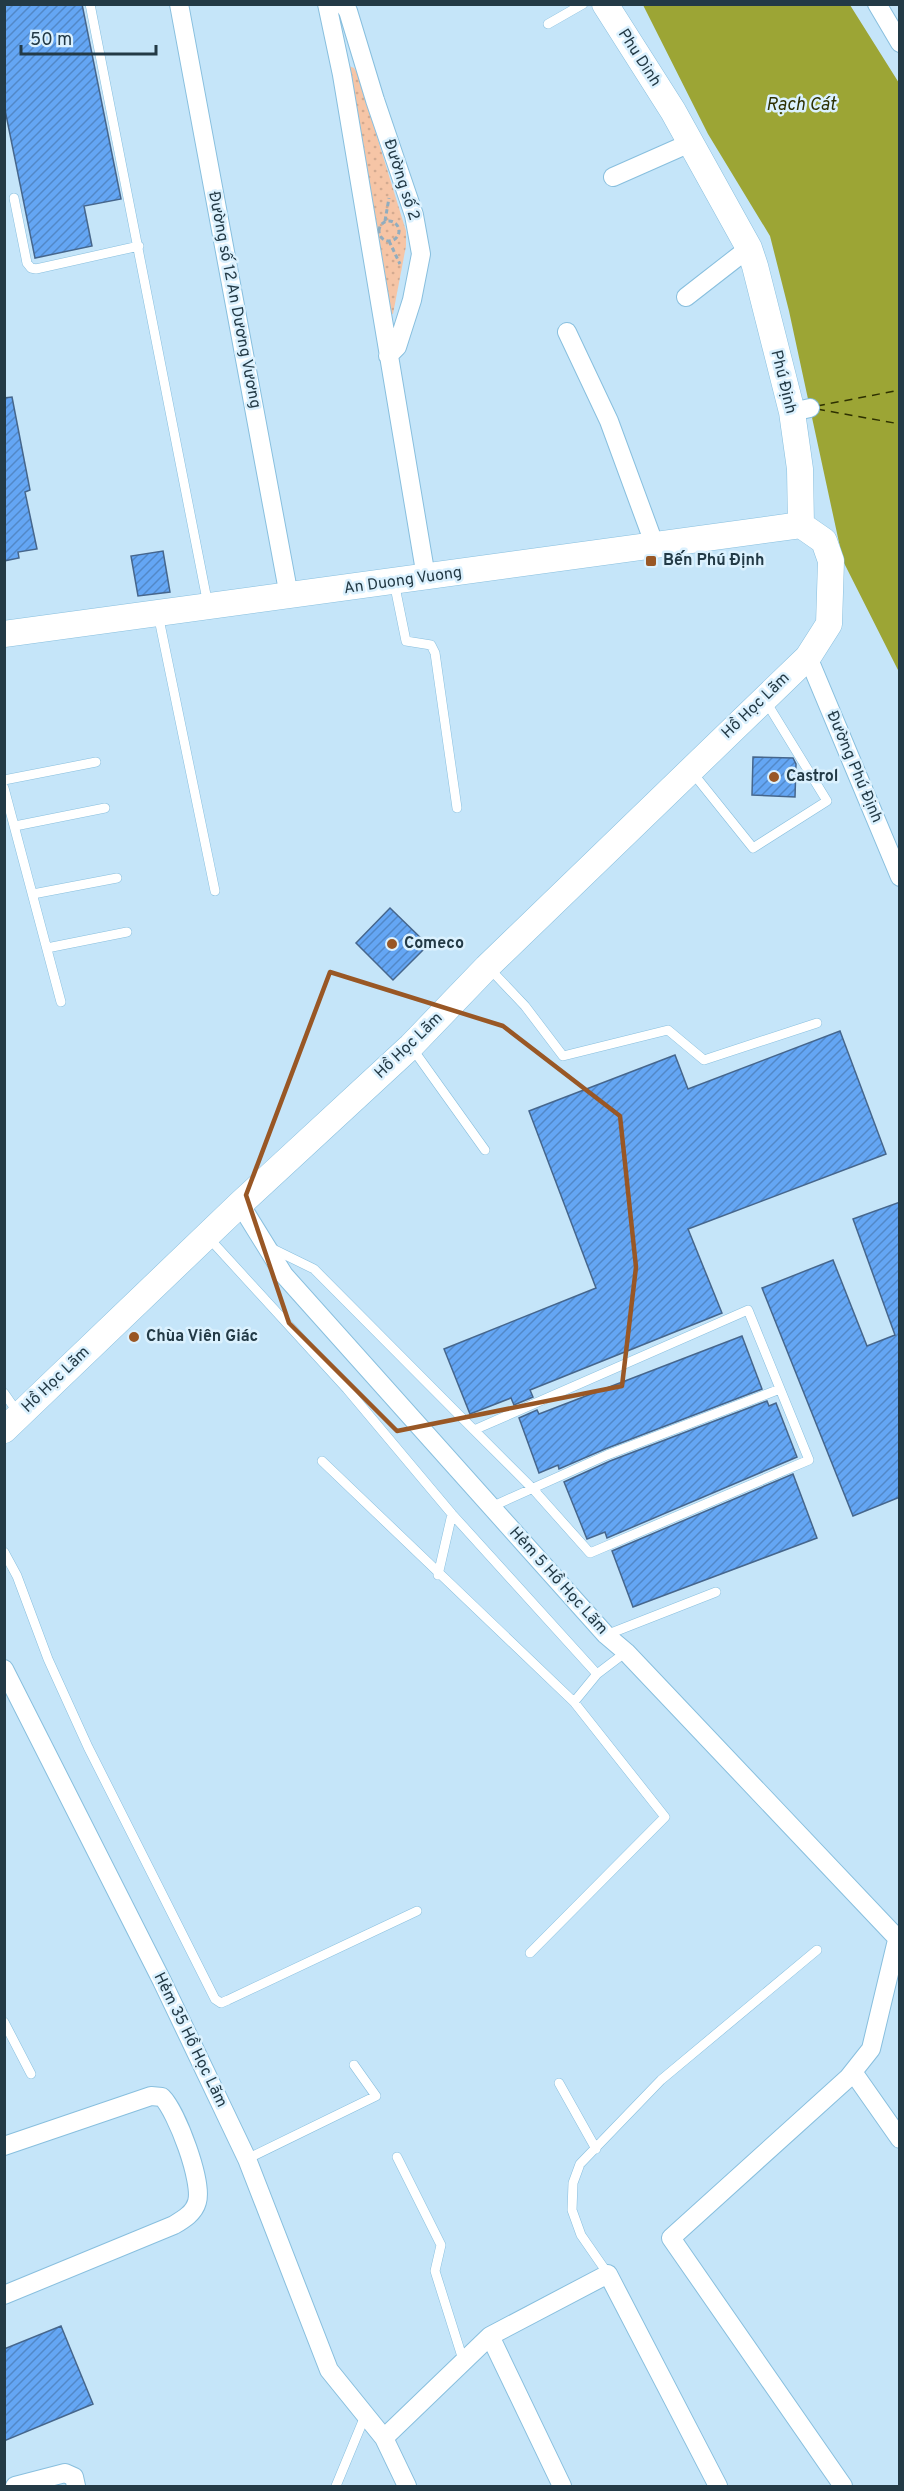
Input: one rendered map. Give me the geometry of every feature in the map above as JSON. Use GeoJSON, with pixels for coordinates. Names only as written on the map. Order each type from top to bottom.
{"type":"FeatureCollection","features":[{"type":"Feature","properties":{"kind":"main road","name":"Phú Định"},"geometry":{"type":"LineString","coordinates":[[605,4],[673,111],[749,248],[801,410],[801,525]]}},
{"type":"Feature","properties":{"kind":"main road","name":"An Duong Vuong"},"geometry":{"type":"LineString","coordinates":[[4,634],[801,525]]}},
{"type":"Feature","properties":{"kind":"main road"},"geometry":{"type":"LineString","coordinates":[[801,525],[824,541],[831,561],[829,624],[808,657]]}},
{"type":"Feature","properties":{"kind":"main road","name":"Hồ Học Lãm"},"geometry":{"type":"LineString","coordinates":[[12,1422],[240,1204],[411,1046],[487,967],[808,657]]}},
{"type":"Feature","properties":{"kind":"street","name":"Đường số 12 An Dương Vương"},"geometry":{"type":"LineString","coordinates":[[179,4],[290,596]]}},
{"type":"Feature","properties":{"kind":"street"},"geometry":{"type":"LineString","coordinates":[[327,4],[342,75],[426,578]]}},
{"type":"Feature","properties":{"kind":"street","name":"Đường số 2"},"geometry":{"type":"LineString","coordinates":[[343,4],[348,11],[414,215],[421,254],[412,300],[397,347],[388,356]]}},
{"type":"Feature","properties":{"kind":"street"},"geometry":{"type":"LineString","coordinates":[[877,4],[900,43]]}},
{"type":"Feature","properties":{"kind":"street"},"geometry":{"type":"LineString","coordinates":[[613,177],[690,143]]}},
{"type":"Feature","properties":{"kind":"street"},"geometry":{"type":"LineString","coordinates":[[686,297],[749,248]]}},
{"type":"Feature","properties":{"kind":"street"},"geometry":{"type":"LineString","coordinates":[[567,332],[609,421],[655,546]]}},
{"type":"Feature","properties":{"kind":"street","name":"Đường Phú Định"},"geometry":{"type":"LineString","coordinates":[[808,657],[900,877]]}},
{"type":"Feature","properties":{"kind":"street","name":"Hẻm 5 Hồ Học Lãm"},"geometry":{"type":"LineString","coordinates":[[240,1204],[284,1275],[491,1507],[606,1635],[626,1652],[898,1940]]}},
{"type":"Feature","properties":{"kind":"street","name":"Hẻm 35 Hồ Học Lãm"},"geometry":{"type":"LineString","coordinates":[[4,1669],[162,1981],[247,2159],[329,2370],[384,2438],[407,2487]]}},
{"type":"Feature","properties":{"kind":"street"},"geometry":{"type":"LineString","coordinates":[[843,2487],[671,2238],[853,2072],[871,2049],[898,1940]]}},
{"type":"Feature","properties":{"kind":"street"},"geometry":{"type":"LineString","coordinates":[[853,2072],[900,2139]]}},
{"type":"Feature","properties":{"kind":"street"},"geometry":{"type":"LineString","coordinates":[[4,2146],[151,2096],[162,2097],[176,2117],[199,2195],[196,2205],[187,2217],[174,2225],[4,2295]]}},
{"type":"Feature","properties":{"kind":"street"},"geometry":{"type":"LineString","coordinates":[[384,2438],[490,2336],[608,2274],[718,2487]]}},
{"type":"Feature","properties":{"kind":"street"},"geometry":{"type":"LineString","coordinates":[[490,2336],[562,2487]]}},
{"type":"Feature","properties":{"kind":"street"},"geometry":{"type":"LineString","coordinates":[[15,2487],[65,2473],[74,2477],[76,2487]]}},
{"type":"Feature","properties":{"kind":"lane"},"geometry":{"type":"LineString","coordinates":[[90,4],[209,607]]}},
{"type":"Feature","properties":{"kind":"lane"},"geometry":{"type":"LineString","coordinates":[[548,24],[583,4]]}},
{"type":"Feature","properties":{"kind":"lane"},"geometry":{"type":"LineString","coordinates":[[14,198],[27,263],[31,268],[36,269],[139,246]]}},
{"type":"Feature","properties":{"kind":"lane"},"geometry":{"type":"LineString","coordinates":[[394,582],[406,641],[431,645],[435,653],[457,807]]}},
{"type":"Feature","properties":{"kind":"lane"},"geometry":{"type":"LineString","coordinates":[[158,614],[215,891]]}},
{"type":"Feature","properties":{"kind":"lane"},"geometry":{"type":"LineString","coordinates":[[690,770],[753,848],[827,801],[764,697]]}},
{"type":"Feature","properties":{"kind":"lane"},"geometry":{"type":"LineString","coordinates":[[4,780],[96,762]]}},
{"type":"Feature","properties":{"kind":"lane"},"geometry":{"type":"LineString","coordinates":[[4,788],[61,1002]]}},
{"type":"Feature","properties":{"kind":"lane"},"geometry":{"type":"LineString","coordinates":[[15,826],[105,808]]}},
{"type":"Feature","properties":{"kind":"lane"},"geometry":{"type":"LineString","coordinates":[[33,894],[117,878]]}},
{"type":"Feature","properties":{"kind":"lane"},"geometry":{"type":"LineString","coordinates":[[47,948],[127,932]]}},
{"type":"Feature","properties":{"kind":"lane"},"geometry":{"type":"LineString","coordinates":[[487,967],[525,1006],[563,1056],[668,1030],[704,1060],[817,1023]]}},
{"type":"Feature","properties":{"kind":"lane"},"geometry":{"type":"LineString","coordinates":[[411,1046],[485,1150]]}},
{"type":"Feature","properties":{"kind":"lane"},"geometry":{"type":"LineString","coordinates":[[207,1236],[347,1389],[453,1514],[597,1674]]}},
{"type":"Feature","properties":{"kind":"lane"},"geometry":{"type":"LineString","coordinates":[[265,1246],[314,1269],[474,1430],[533,1489],[590,1553],[809,1460],[748,1310],[474,1430]]}},
{"type":"Feature","properties":{"kind":"lane"},"geometry":{"type":"LineString","coordinates":[[491,1507],[607,1455],[780,1389]]}},
{"type":"Feature","properties":{"kind":"lane"},"geometry":{"type":"LineString","coordinates":[[4,1393],[12,1422]]}},
{"type":"Feature","properties":{"kind":"lane"},"geometry":{"type":"LineString","coordinates":[[322,1461],[438,1575],[574,1702],[665,1817],[530,1953]]}},
{"type":"Feature","properties":{"kind":"lane"},"geometry":{"type":"LineString","coordinates":[[438,1575],[453,1514]]}},
{"type":"Feature","properties":{"kind":"lane"},"geometry":{"type":"LineString","coordinates":[[4,1552],[17,1576],[48,1659],[88,1748],[215,1999],[221,2002],[228,2000],[417,1911]]}},
{"type":"Feature","properties":{"kind":"lane"},"geometry":{"type":"LineString","coordinates":[[606,1635],[716,1592]]}},
{"type":"Feature","properties":{"kind":"lane"},"geometry":{"type":"LineString","coordinates":[[574,1702],[597,1674],[626,1652]]}},
{"type":"Feature","properties":{"kind":"lane"},"geometry":{"type":"LineString","coordinates":[[608,2274],[581,2235],[572,2210],[573,2183],[580,2164],[661,2080],[817,1950]]}},
{"type":"Feature","properties":{"kind":"lane"},"geometry":{"type":"LineString","coordinates":[[4,2022],[31,2074]]}},
{"type":"Feature","properties":{"kind":"lane"},"geometry":{"type":"LineString","coordinates":[[247,2159],[376,2096],[354,2065]]}},
{"type":"Feature","properties":{"kind":"lane"},"geometry":{"type":"LineString","coordinates":[[559,2083],[596,2149]]}},
{"type":"Feature","properties":{"kind":"lane"},"geometry":{"type":"LineString","coordinates":[[397,2157],[441,2245],[435,2271],[464,2362]]}},
{"type":"Feature","properties":{"kind":"lane"},"geometry":{"type":"LineString","coordinates":[[336,2487],[366,2414]]}},
{"type":"Feature","properties":{"kind":"path"},"geometry":{"type":"LineString","coordinates":[[388,222],[395,224],[398,232],[396,238],[391,241],[382,238],[379,233],[380,226],[388,222]]}},
{"type":"Feature","properties":{"kind":"highlighted area"},"geometry":{"type":"Polygon","coordinates":[[[330,972],[503,1026],[620,1116],[636,1267],[622,1386],[397,1431],[289,1323],[246,1195],[330,972]]]}},
{"type":"Feature","properties":{"kind":"shaded area"},"geometry":{"type":"Polygon","coordinates":[[[349,66],[354,68],[358,75],[406,231],[406,246],[393,314],[389,313],[349,66]]]}},
{"type":"Feature","properties":{"kind":"water","name":"Rạch Cát"},"geometry":{"type":"Polygon","coordinates":[[[643,5],[850,5],[899,83],[899,672],[843,561],[789,311],[770,236],[708,134],[643,5]]]}},
{"type":"Feature","properties":{"kind":"building"},"geometry":{"type":"Polygon","coordinates":[[[4,4],[82,4],[121,199],[84,206],[92,246],[35,258],[4,105],[4,4]]]}},
{"type":"Feature","properties":{"kind":"building"},"geometry":{"type":"Polygon","coordinates":[[[12,397],[30,490],[25,492],[37,549],[18,552],[19,558],[4,561],[4,398],[12,397]]]}},
{"type":"Feature","properties":{"kind":"building"},"geometry":{"type":"Polygon","coordinates":[[[163,551],[170,592],[138,596],[131,556],[163,551]]]}},
{"type":"Feature","properties":{"kind":"building","name":"Castrol"},"geometry":{"type":"Polygon","coordinates":[[[753,757],[793,758],[796,764],[795,797],[752,795],[753,757]]]}},
{"type":"Feature","properties":{"kind":"building","name":"Comeco"},"geometry":{"type":"Polygon","coordinates":[[[390,908],[428,945],[393,980],[356,943],[390,908]]]}},
{"type":"Feature","properties":{"kind":"building"},"geometry":{"type":"Polygon","coordinates":[[[840,1031],[886,1154],[688,1229],[722,1313],[530,1390],[533,1397],[514,1405],[511,1398],[470,1414],[444,1349],[596,1288],[529,1111],[675,1055],[688,1089],[840,1031]]]}},
{"type":"Feature","properties":{"kind":"building"},"geometry":{"type":"Polygon","coordinates":[[[900,1202],[900,1497],[853,1516],[762,1288],[833,1260],[867,1346],[895,1335],[853,1219],[900,1202]]]}},
{"type":"Feature","properties":{"kind":"building"},"geometry":{"type":"Polygon","coordinates":[[[742,1336],[762,1389],[559,1469],[558,1465],[539,1473],[519,1418],[537,1410],[539,1414],[742,1336]]]}},
{"type":"Feature","properties":{"kind":"building"},"geometry":{"type":"Polygon","coordinates":[[[767,1401],[769,1406],[776,1403],[797,1457],[607,1538],[605,1532],[587,1539],[564,1482],[610,1461],[767,1401]]]}},
{"type":"Feature","properties":{"kind":"building"},"geometry":{"type":"Polygon","coordinates":[[[793,1474],[817,1538],[633,1607],[612,1551],[793,1474]]]}},
{"type":"Feature","properties":{"kind":"building"},"geometry":{"type":"Polygon","coordinates":[[[61,2326],[93,2404],[4,2441],[4,2349],[61,2326]]]}},
{"type":"Feature","properties":{"kind":"ferry route"},"geometry":{"type":"LineString","coordinates":[[817,406],[900,390]]}},
{"type":"Feature","properties":{"kind":"ferry route"},"geometry":{"type":"LineString","coordinates":[[817,409],[900,424]]}},
{"type":"Feature","properties":{"kind":"place","name":"Bến Phú Định"},"geometry":{"type":"Point","coordinates":[651,561]}},
{"type":"Feature","properties":{"kind":"place","name":"Castrol"},"geometry":{"type":"Point","coordinates":[774,777]}},
{"type":"Feature","properties":{"kind":"place","name":"Comeco"},"geometry":{"type":"Point","coordinates":[392,944]}},
{"type":"Feature","properties":{"kind":"place","name":"Chùa Viên Giác"},"geometry":{"type":"Point","coordinates":[134,1337]}}]}
